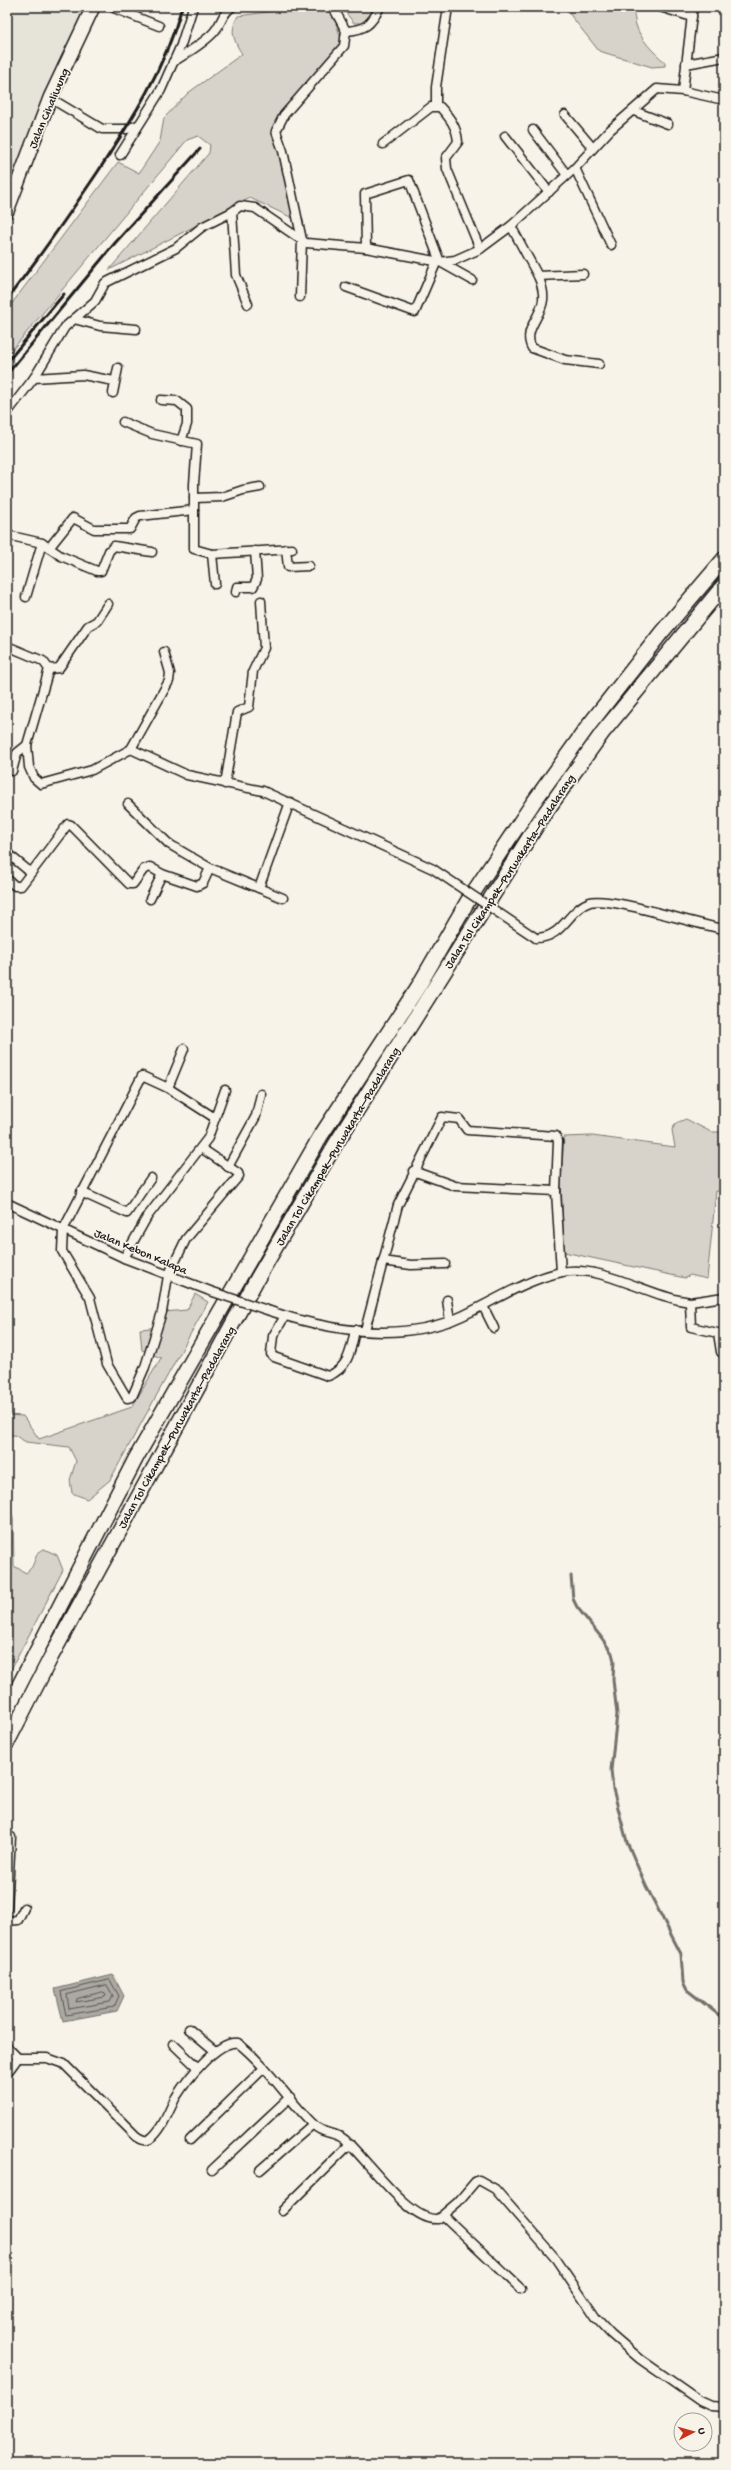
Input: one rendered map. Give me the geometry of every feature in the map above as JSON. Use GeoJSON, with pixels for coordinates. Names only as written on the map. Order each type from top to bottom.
{"type":"FeatureCollection","features":[{"type":"Feature","properties":{"kind":"highway","name":"Jalan Cihaliwung"},"geometry":{"type":"LineString","coordinates":[[7,211],[50,98],[93,7]]}},
{"type":"Feature","properties":{"kind":"highway","name":"Jalan Tol Cikampek–Purwakarta–Padalarang"},"geometry":{"type":"LineString","coordinates":[[7,1709],[136,1458],[320,1137],[418,987],[468,898],[533,803],[589,726],[661,633],[724,559]]}},
{"type":"Feature","properties":{"kind":"highway","name":"Jalan Tol Cikampek–Purwakarta–Padalarang"},"geometry":{"type":"LineString","coordinates":[[7,1743],[51,1656],[246,1300],[335,1145],[542,817],[603,732],[724,585]]}},
{"type":"Feature","properties":{"kind":"street"},"geometry":{"type":"LineString","coordinates":[[111,7],[159,26]]}},
{"type":"Feature","properties":{"kind":"street"},"geometry":{"type":"LineString","coordinates":[[120,155],[161,90],[193,7]]}},
{"type":"Feature","properties":{"kind":"street"},"geometry":{"type":"LineString","coordinates":[[173,62],[213,33],[220,26],[224,12],[232,7]]}},
{"type":"Feature","properties":{"kind":"street"},"geometry":{"type":"LineString","coordinates":[[300,297],[302,240],[284,151],[276,131],[284,115],[344,46],[346,31],[333,7]]}},
{"type":"Feature","properties":{"kind":"street"},"geometry":{"type":"LineString","coordinates":[[346,31],[361,30],[375,18],[380,7]]}},
{"type":"Feature","properties":{"kind":"street"},"geometry":{"type":"LineString","coordinates":[[436,106],[436,87],[448,7]]}},
{"type":"Feature","properties":{"kind":"street"},"geometry":{"type":"LineString","coordinates":[[660,7],[692,17]]}},
{"type":"Feature","properties":{"kind":"street"},"geometry":{"type":"LineString","coordinates":[[683,91],[693,7]]}},
{"type":"Feature","properties":{"kind":"street"},"geometry":{"type":"LineString","coordinates":[[686,64],[724,57]]}},
{"type":"Feature","properties":{"kind":"street"},"geometry":{"type":"LineString","coordinates":[[7,413],[34,378],[65,328],[95,301],[106,283],[111,279],[176,248],[202,227],[232,212],[240,206],[254,208],[302,240],[316,245],[366,248],[438,261],[455,260],[480,249],[511,226],[575,168],[592,147],[657,89],[683,91],[724,100]]}},
{"type":"Feature","properties":{"kind":"street"},"geometry":{"type":"LineString","coordinates":[[50,98],[102,129],[127,128],[138,125]]}},
{"type":"Feature","properties":{"kind":"street"},"geometry":{"type":"LineString","coordinates":[[383,144],[425,110],[436,106],[440,107],[454,124],[458,142],[446,158],[447,169],[480,249]]}},
{"type":"Feature","properties":{"kind":"street"},"geometry":{"type":"LineString","coordinates":[[634,111],[668,124]]}},
{"type":"Feature","properties":{"kind":"street"},"geometry":{"type":"LineString","coordinates":[[565,115],[592,147]]}},
{"type":"Feature","properties":{"kind":"street"},"geometry":{"type":"LineString","coordinates":[[533,130],[567,175]]}},
{"type":"Feature","properties":{"kind":"street"},"geometry":{"type":"LineString","coordinates":[[505,136],[549,192]]}},
{"type":"Feature","properties":{"kind":"street"},"geometry":{"type":"LineString","coordinates":[[575,168],[611,245]]}},
{"type":"Feature","properties":{"kind":"street"},"geometry":{"type":"LineString","coordinates":[[366,248],[365,194],[409,180],[438,261],[472,280]]}},
{"type":"Feature","properties":{"kind":"street"},"geometry":{"type":"LineString","coordinates":[[232,212],[236,275],[248,304]]}},
{"type":"Feature","properties":{"kind":"street"},"geometry":{"type":"LineString","coordinates":[[511,226],[538,276],[543,300],[529,332],[532,348],[565,360],[599,364]]}},
{"type":"Feature","properties":{"kind":"street"},"geometry":{"type":"LineString","coordinates":[[346,287],[414,312],[438,261]]}},
{"type":"Feature","properties":{"kind":"street"},"geometry":{"type":"LineString","coordinates":[[538,276],[583,274]]}},
{"type":"Feature","properties":{"kind":"street"},"geometry":{"type":"LineString","coordinates":[[74,319],[100,326],[136,329]]}},
{"type":"Feature","properties":{"kind":"street"},"geometry":{"type":"LineString","coordinates":[[113,393],[114,381],[118,368]]}},
{"type":"Feature","properties":{"kind":"street"},"geometry":{"type":"LineString","coordinates":[[34,378],[83,375],[114,381]]}},
{"type":"Feature","properties":{"kind":"street"},"geometry":{"type":"LineString","coordinates":[[161,400],[177,401],[187,408],[188,424],[181,441]]}},
{"type":"Feature","properties":{"kind":"street"},"geometry":{"type":"LineString","coordinates":[[123,422],[152,434],[197,444],[194,498],[194,548],[212,554],[289,549],[288,567],[309,566]]}},
{"type":"Feature","properties":{"kind":"street"},"geometry":{"type":"LineString","coordinates":[[194,498],[222,498],[243,490],[260,487]]}},
{"type":"Feature","properties":{"kind":"street"},"geometry":{"type":"LineString","coordinates":[[26,597],[45,546],[73,518],[94,528],[130,529],[136,518],[140,516],[194,510]]}},
{"type":"Feature","properties":{"kind":"street"},"geometry":{"type":"LineString","coordinates":[[7,535],[45,546],[74,562],[97,571],[101,571],[109,551],[114,546],[152,552]]}},
{"type":"Feature","properties":{"kind":"street"},"geometry":{"type":"LineString","coordinates":[[236,592],[237,587],[253,587],[256,583],[255,551]]}},
{"type":"Feature","properties":{"kind":"street"},"geometry":{"type":"LineString","coordinates":[[212,554],[215,584]]}},
{"type":"Feature","properties":{"kind":"street"},"geometry":{"type":"LineString","coordinates":[[225,784],[237,712],[249,707],[253,671],[264,648],[260,601]]}},
{"type":"Feature","properties":{"kind":"street"},"geometry":{"type":"LineString","coordinates":[[49,669],[59,668],[88,626],[97,621],[108,604]]}},
{"type":"Feature","properties":{"kind":"street"},"geometry":{"type":"LineString","coordinates":[[7,646],[43,662],[49,669]]}},
{"type":"Feature","properties":{"kind":"street"},"geometry":{"type":"LineString","coordinates":[[49,669],[28,734],[27,745],[29,767],[38,782],[44,784],[92,770],[131,749],[169,681],[170,673],[164,652]]}},
{"type":"Feature","properties":{"kind":"street"},"geometry":{"type":"LineString","coordinates":[[12,771],[17,753],[27,745]]}},
{"type":"Feature","properties":{"kind":"street"},"geometry":{"type":"LineString","coordinates":[[131,749],[187,775],[263,791],[290,802],[433,869],[536,938],[552,936],[584,905],[593,902],[618,904],[724,929]]}},
{"type":"Feature","properties":{"kind":"street"},"geometry":{"type":"LineString","coordinates":[[259,888],[290,802]]}},
{"type":"Feature","properties":{"kind":"street"},"geometry":{"type":"LineString","coordinates":[[128,804],[169,844],[210,868],[283,898]]}},
{"type":"Feature","properties":{"kind":"street"},"geometry":{"type":"LineString","coordinates":[[7,879],[18,887],[68,824],[71,825],[129,884],[133,884],[146,868],[150,867],[162,874],[197,886],[204,883],[210,868]]}},
{"type":"Feature","properties":{"kind":"street"},"geometry":{"type":"LineString","coordinates":[[7,852],[30,872]]}},
{"type":"Feature","properties":{"kind":"street"},"geometry":{"type":"LineString","coordinates":[[150,899],[162,874]]}},
{"type":"Feature","properties":{"kind":"street"},"geometry":{"type":"LineString","coordinates":[[168,1088],[184,1049]]}},
{"type":"Feature","properties":{"kind":"street"},"geometry":{"type":"LineString","coordinates":[[200,1148],[238,1173],[239,1177],[186,1239],[168,1276],[162,1312],[144,1367],[134,1394],[132,1397],[128,1398],[107,1364],[90,1298],[62,1251],[63,1230],[139,1079],[146,1076],[215,1118]]}},
{"type":"Feature","properties":{"kind":"street"},"geometry":{"type":"LineString","coordinates":[[124,1258],[147,1217],[208,1138],[225,1090]]}},
{"type":"Feature","properties":{"kind":"street"},"geometry":{"type":"LineString","coordinates":[[228,1167],[256,1116],[261,1094]]}},
{"type":"Feature","properties":{"kind":"street"},"geometry":{"type":"LineString","coordinates":[[365,1330],[398,1205],[413,1171],[440,1118],[444,1117],[459,1119],[467,1130],[556,1136],[558,1141],[556,1191],[562,1272]]}},
{"type":"Feature","properties":{"kind":"street"},"geometry":{"type":"LineString","coordinates":[[413,1171],[455,1186],[556,1191]]}},
{"type":"Feature","properties":{"kind":"street"},"geometry":{"type":"LineString","coordinates":[[81,1192],[127,1213],[152,1178]]}},
{"type":"Feature","properties":{"kind":"street","name":"Jalan Kebon Kalapa"},"geometry":{"type":"LineString","coordinates":[[7,1204],[124,1258],[168,1276],[285,1316],[327,1327],[355,1330],[404,1331],[438,1325],[483,1306],[522,1286],[562,1272],[583,1271],[597,1274],[662,1296],[690,1302]]}},
{"type":"Feature","properties":{"kind":"street"},"geometry":{"type":"LineString","coordinates":[[383,1261],[411,1265],[445,1264]]}},
{"type":"Feature","properties":{"kind":"street"},"geometry":{"type":"LineString","coordinates":[[721,1352],[718,1333],[691,1327],[690,1302],[724,1297]]}},
{"type":"Feature","properties":{"kind":"street"},"geometry":{"type":"LineString","coordinates":[[448,1300],[450,1321]]}},
{"type":"Feature","properties":{"kind":"street"},"geometry":{"type":"LineString","coordinates":[[483,1306],[494,1328]]}},
{"type":"Feature","properties":{"kind":"street"},"geometry":{"type":"LineString","coordinates":[[285,1316],[273,1336],[271,1354],[274,1357],[328,1376],[337,1371],[349,1359],[355,1330]]}},
{"type":"Feature","properties":{"kind":"street"},"geometry":{"type":"LineString","coordinates":[[7,1909],[11,1837]]}},
{"type":"Feature","properties":{"kind":"street"},"geometry":{"type":"LineString","coordinates":[[7,1921],[18,1920],[24,1908]]}},
{"type":"Feature","properties":{"kind":"street"},"geometry":{"type":"LineString","coordinates":[[189,2030],[216,2051]]}},
{"type":"Feature","properties":{"kind":"street"},"geometry":{"type":"LineString","coordinates":[[7,2048],[18,2058],[47,2058],[64,2064],[136,2136],[142,2140],[151,2138],[198,2068],[216,2051],[229,2043],[238,2043],[264,2068],[319,2129],[339,2135],[350,2144],[405,2203],[425,2218],[432,2220],[444,2216],[475,2182],[479,2180],[487,2183],[508,2203],[556,2258],[596,2318],[620,2343],[700,2401],[711,2406],[724,2407]]}},
{"type":"Feature","properties":{"kind":"street"},"geometry":{"type":"LineString","coordinates":[[173,2044],[198,2068]]}},
{"type":"Feature","properties":{"kind":"street"},"geometry":{"type":"LineString","coordinates":[[7,2073],[18,2058]]}},
{"type":"Feature","properties":{"kind":"street"},"geometry":{"type":"LineString","coordinates":[[190,2140],[264,2068]]}},
{"type":"Feature","properties":{"kind":"street"},"geometry":{"type":"LineString","coordinates":[[212,2170],[290,2097]]}},
{"type":"Feature","properties":{"kind":"street"},"geometry":{"type":"LineString","coordinates":[[260,2170],[314,2124]]}},
{"type":"Feature","properties":{"kind":"street"},"geometry":{"type":"LineString","coordinates":[[282,2211],[350,2144]]}},
{"type":"Feature","properties":{"kind":"street"},"geometry":{"type":"LineString","coordinates":[[444,2216],[521,2289]]}},
{"type":"Feature","properties":{"kind":"shaded area"},"geometry":{"type":"Polygon","coordinates":[[[7,7],[86,7],[7,193],[7,7]]]}},
{"type":"Feature","properties":{"kind":"shaded area"},"geometry":{"type":"Polygon","coordinates":[[[303,7],[326,8],[336,23],[342,42],[334,56],[275,132],[301,222],[250,198],[109,270],[209,153],[210,145],[198,136],[187,140],[7,356],[7,310],[118,162],[139,173],[160,141],[164,118],[188,93],[242,54],[235,40],[233,31],[235,21],[238,16],[303,7]]]}},
{"type":"Feature","properties":{"kind":"shaded area"},"geometry":{"type":"Polygon","coordinates":[[[341,7],[375,7],[373,15],[364,23],[354,23],[341,7]]]}},
{"type":"Feature","properties":{"kind":"shaded area"},"geometry":{"type":"Polygon","coordinates":[[[564,7],[631,7],[638,30],[652,50],[665,62],[665,66],[652,67],[599,51],[564,7]]]}},
{"type":"Feature","properties":{"kind":"shaded area"},"geometry":{"type":"Polygon","coordinates":[[[686,1119],[711,1132],[724,1132],[724,1192],[716,1191],[707,1279],[690,1275],[685,1278],[564,1252],[561,1181],[564,1137],[592,1136],[675,1147],[672,1130],[676,1123],[686,1119]]]}},
{"type":"Feature","properties":{"kind":"shaded area"},"geometry":{"type":"Polygon","coordinates":[[[195,1294],[208,1302],[110,1480],[87,1499],[72,1493],[70,1480],[76,1461],[69,1447],[26,1442],[14,1435],[7,1435],[7,1415],[23,1416],[39,1439],[132,1407],[161,1358],[142,1350],[140,1329],[162,1327],[164,1312],[187,1310],[195,1294]]]}},
{"type":"Feature","properties":{"kind":"shaded area"},"geometry":{"type":"Polygon","coordinates":[[[7,1496],[13,1518],[14,1566],[26,1573],[32,1567],[38,1552],[44,1549],[57,1555],[63,1570],[7,1677],[7,1496]]]}},
{"type":"Feature","properties":{"kind":"water"},"geometry":{"type":"Polygon","coordinates":[[[113,1975],[124,1996],[117,2011],[63,2021],[55,1989],[113,1975]]]}},
{"type":"Feature","properties":{"kind":"waterway"},"geometry":{"type":"LineString","coordinates":[[571,1576],[573,1599],[577,1607],[612,1653],[614,1661],[613,1680],[617,1714],[611,1770],[613,1789],[627,1842],[646,1886],[681,1954],[683,1982],[687,1990],[724,2019]]}},
{"type":"Feature","properties":{"kind":"railway"},"geometry":{"type":"LineString","coordinates":[[7,299],[75,205],[135,113],[157,72],[175,29],[182,7]]}},
{"type":"Feature","properties":{"kind":"railway"},"geometry":{"type":"LineString","coordinates":[[7,374],[115,243],[200,149]]}},
{"type":"Feature","properties":{"kind":"railway"},"geometry":{"type":"LineString","coordinates":[[7,362],[64,294]]}}]}
